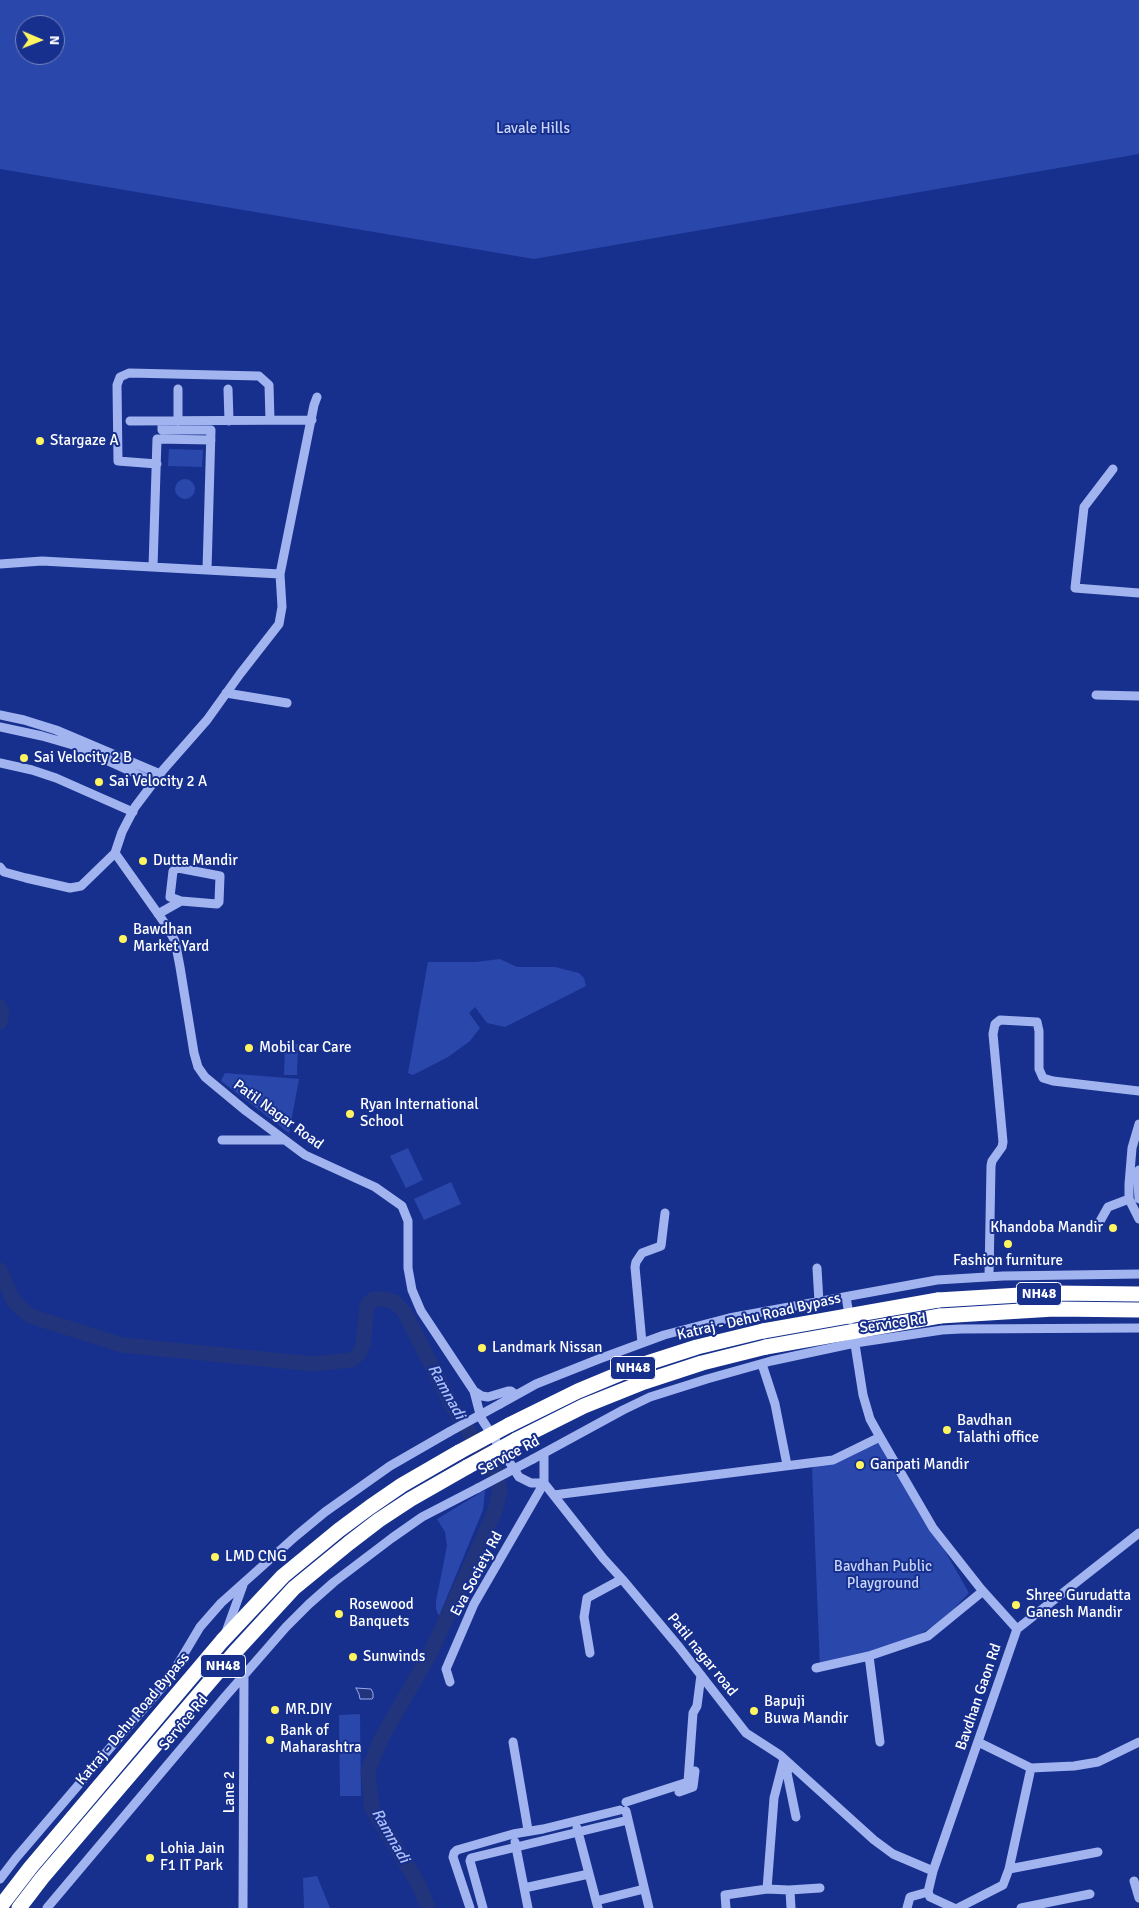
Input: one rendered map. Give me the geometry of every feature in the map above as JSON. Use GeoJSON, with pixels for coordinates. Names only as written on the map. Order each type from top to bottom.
{"type":"FeatureCollection","features":[{"type":"Feature","properties":{"kind":"highway","name":"Katraj - Dehu Road Bypass"},"geometry":{"type":"LineString","coordinates":[[0,1907],[30,1868],[222,1641],[283,1576],[339,1530],[402,1485],[509,1425],[638,1366],[698,1347],[763,1331],[938,1300],[1053,1293],[1139,1294]]}},
{"type":"Feature","properties":{"kind":"highway","name":"Katraj - Dehu Road Bypass"},"geometry":{"type":"LineString","coordinates":[[19,1908],[42,1878],[235,1652],[294,1588],[334,1554],[379,1520],[411,1499],[516,1440],[584,1406],[644,1382],[702,1363],[766,1347],[940,1316],[1054,1309],[1139,1310]]}},
{"type":"Feature","properties":{"kind":"street"},"geometry":{"type":"LineString","coordinates":[[157,464],[118,461],[117,385],[120,377],[129,373],[259,376],[269,385],[270,420]]}},
{"type":"Feature","properties":{"kind":"street"},"geometry":{"type":"LineString","coordinates":[[178,389],[178,421]]}},
{"type":"Feature","properties":{"kind":"street"},"geometry":{"type":"LineString","coordinates":[[228,389],[229,421]]}},
{"type":"Feature","properties":{"kind":"street"},"geometry":{"type":"LineString","coordinates":[[0,867],[4,872],[26,878],[70,888],[81,886],[115,852],[131,814],[154,782],[207,720],[279,624],[282,607],[280,574],[317,397]]}},
{"type":"Feature","properties":{"kind":"street"},"geometry":{"type":"LineString","coordinates":[[130,421],[312,420]]}},
{"type":"Feature","properties":{"kind":"street"},"geometry":{"type":"LineString","coordinates":[[162,421],[162,430],[211,430],[207,570]]}},
{"type":"Feature","properties":{"kind":"street"},"geometry":{"type":"LineString","coordinates":[[153,567],[157,439],[211,440]]}},
{"type":"Feature","properties":{"kind":"street"},"geometry":{"type":"LineString","coordinates":[[1113,469],[1084,507],[1075,588],[1139,593]]}},
{"type":"Feature","properties":{"kind":"street"},"geometry":{"type":"LineString","coordinates":[[0,564],[42,561],[280,574]]}},
{"type":"Feature","properties":{"kind":"street"},"geometry":{"type":"LineString","coordinates":[[226,693],[287,703]]}},
{"type":"Feature","properties":{"kind":"street"},"geometry":{"type":"LineString","coordinates":[[1096,695],[1139,696]]}},
{"type":"Feature","properties":{"kind":"street"},"geometry":{"type":"LineString","coordinates":[[0,715],[56,730],[160,774]]}},
{"type":"Feature","properties":{"kind":"street"},"geometry":{"type":"LineString","coordinates":[[0,727],[73,745],[154,782]]}},
{"type":"Feature","properties":{"kind":"street"},"geometry":{"type":"LineString","coordinates":[[0,764],[26,771],[131,814]]}},
{"type":"Feature","properties":{"kind":"street","name":"Patil Nagar Road"},"geometry":{"type":"LineString","coordinates":[[115,852],[158,914],[174,941],[180,967],[190,1035],[198,1067],[205,1078],[284,1140],[310,1157],[375,1188],[402,1206],[408,1221],[408,1268],[412,1290],[421,1311],[474,1391],[481,1418],[519,1477],[526,1481],[544,1483]]}},
{"type":"Feature","properties":{"kind":"street"},"geometry":{"type":"LineString","coordinates":[[158,914],[181,901],[217,904],[220,876],[175,869],[173,871],[170,897],[181,901]]}},
{"type":"Feature","properties":{"kind":"street"},"geometry":{"type":"LineString","coordinates":[[989,1276],[991,1166],[1003,1142],[993,1034],[995,1024],[1000,1020],[1037,1022],[1040,1069],[1043,1078],[1052,1081],[1139,1091]]}},
{"type":"Feature","properties":{"kind":"street"},"geometry":{"type":"LineString","coordinates":[[1139,1124],[1132,1148],[1129,1184],[1139,1219]]}},
{"type":"Feature","properties":{"kind":"street"},"geometry":{"type":"LineString","coordinates":[[222,1140],[284,1140]]}},
{"type":"Feature","properties":{"kind":"street"},"geometry":{"type":"LineString","coordinates":[[1134,1199],[1139,1170]]}},
{"type":"Feature","properties":{"kind":"street"},"geometry":{"type":"LineString","coordinates":[[1099,1223],[1108,1207],[1134,1199]]}},
{"type":"Feature","properties":{"kind":"street"},"geometry":{"type":"LineString","coordinates":[[642,1343],[635,1267],[642,1253],[661,1246],[665,1213]]}},
{"type":"Feature","properties":{"kind":"street"},"geometry":{"type":"LineString","coordinates":[[817,1268],[819,1302]]}},
{"type":"Feature","properties":{"kind":"street"},"geometry":{"type":"LineString","coordinates":[[0,1879],[170,1679],[200,1627],[221,1603],[296,1536],[357,1488],[390,1466],[515,1394],[568,1370],[642,1343],[678,1331],[729,1318],[937,1280],[989,1276],[1139,1274]]}},
{"type":"Feature","properties":{"kind":"street"},"geometry":{"type":"LineString","coordinates":[[846,1297],[863,1395],[870,1419],[933,1528],[1016,1629]]}},
{"type":"Feature","properties":{"kind":"street","name":"Service Rd"},"geometry":{"type":"LineString","coordinates":[[47,1908],[244,1675],[309,1604],[341,1577],[422,1517],[608,1418],[650,1397],[707,1378],[855,1343],[942,1330],[1139,1328]]}},
{"type":"Feature","properties":{"kind":"street"},"geometry":{"type":"LineString","coordinates":[[762,1364],[775,1404],[787,1465]]}},
{"type":"Feature","properties":{"kind":"street"},"geometry":{"type":"LineString","coordinates":[[474,1391],[488,1397],[508,1391],[515,1394]]}},
{"type":"Feature","properties":{"kind":"street"},"geometry":{"type":"LineString","coordinates":[[554,1495],[833,1460],[880,1437]]}},
{"type":"Feature","properties":{"kind":"street"},"geometry":{"type":"LineString","coordinates":[[544,1453],[544,1483]]}},
{"type":"Feature","properties":{"kind":"street","name":"Patil nagar road"},"geometry":{"type":"LineString","coordinates":[[544,1483],[746,1732],[787,1761],[893,1854],[933,1871]]}},
{"type":"Feature","properties":{"kind":"street","name":"Eva Society Rd"},"geometry":{"type":"LineString","coordinates":[[450,1682],[446,1669],[474,1604],[544,1483]]}},
{"type":"Feature","properties":{"kind":"street","name":"Bavdhan Gaon Rd"},"geometry":{"type":"LineString","coordinates":[[928,1892],[933,1871],[1016,1629],[1139,1533]]}},
{"type":"Feature","properties":{"kind":"street"},"geometry":{"type":"LineString","coordinates":[[590,1653],[584,1617],[588,1598],[622,1579]]}},
{"type":"Feature","properties":{"kind":"street"},"geometry":{"type":"LineString","coordinates":[[222,1641],[244,1583]]}},
{"type":"Feature","properties":{"kind":"street"},"geometry":{"type":"LineString","coordinates":[[816,1668],[868,1656],[928,1636],[983,1591]]}},
{"type":"Feature","properties":{"kind":"street"},"geometry":{"type":"LineString","coordinates":[[868,1656],[880,1742]]}},
{"type":"Feature","properties":{"kind":"street","name":"Lane 2"},"geometry":{"type":"LineString","coordinates":[[243,1908],[244,1675]]}},
{"type":"Feature","properties":{"kind":"street"},"geometry":{"type":"LineString","coordinates":[[483,1908],[470,1861],[471,1858],[579,1833],[624,1809],[691,1784],[695,1785],[697,1706],[701,1675]]}},
{"type":"Feature","properties":{"kind":"street"},"geometry":{"type":"LineString","coordinates":[[513,1742],[528,1830]]}},
{"type":"Feature","properties":{"kind":"street"},"geometry":{"type":"LineString","coordinates":[[978,1742],[1031,1768],[1074,1766],[1098,1762],[1139,1742]]}},
{"type":"Feature","properties":{"kind":"street"},"geometry":{"type":"LineString","coordinates":[[787,1761],[787,1773],[796,1817]]}},
{"type":"Feature","properties":{"kind":"street"},"geometry":{"type":"LineString","coordinates":[[767,1889],[774,1798],[787,1761]]}},
{"type":"Feature","properties":{"kind":"street"},"geometry":{"type":"LineString","coordinates":[[958,1908],[1003,1885],[1009,1869],[1031,1768]]}},
{"type":"Feature","properties":{"kind":"street"},"geometry":{"type":"LineString","coordinates":[[470,1908],[453,1857],[454,1853],[543,1824],[624,1809]]}},
{"type":"Feature","properties":{"kind":"street"},"geometry":{"type":"LineString","coordinates":[[624,1809],[649,1908]]}},
{"type":"Feature","properties":{"kind":"street"},"geometry":{"type":"LineString","coordinates":[[575,1818],[597,1905],[644,1889]]}},
{"type":"Feature","properties":{"kind":"street"},"geometry":{"type":"LineString","coordinates":[[513,1834],[528,1908]]}},
{"type":"Feature","properties":{"kind":"street"},"geometry":{"type":"LineString","coordinates":[[1009,1869],[1098,1852]]}},
{"type":"Feature","properties":{"kind":"street"},"geometry":{"type":"LineString","coordinates":[[524,1888],[589,1874]]}},
{"type":"Feature","properties":{"kind":"street"},"geometry":{"type":"LineString","coordinates":[[1134,1881],[1139,1898]]}},
{"type":"Feature","properties":{"kind":"street"},"geometry":{"type":"LineString","coordinates":[[726,1908],[726,1895],[767,1889],[820,1888]]}},
{"type":"Feature","properties":{"kind":"street"},"geometry":{"type":"LineString","coordinates":[[789,1890],[790,1908]]}},
{"type":"Feature","properties":{"kind":"street"},"geometry":{"type":"LineString","coordinates":[[907,1908],[910,1897],[928,1892],[930,1897],[954,1908]]}},
{"type":"Feature","properties":{"kind":"street"},"geometry":{"type":"LineString","coordinates":[[1021,1908],[1090,1894]]}},
{"type":"Feature","properties":{"kind":"green space","name":"Lavale Hills"},"geometry":{"type":"Polygon","coordinates":[[[0,0],[1139,0],[1139,154],[534,259],[0,169],[0,0]]]}},
{"type":"Feature","properties":{"kind":"green space"},"geometry":{"type":"Polygon","coordinates":[[[169,449],[203,450],[202,467],[168,466],[169,449]]]}},
{"type":"Feature","properties":{"kind":"green space"},"geometry":{"type":"Polygon","coordinates":[[[185,479],[192,482],[195,489],[192,496],[185,499],[178,496],[175,489],[178,482],[185,479]]]}},
{"type":"Feature","properties":{"kind":"green space"},"geometry":{"type":"Polygon","coordinates":[[[500,959],[517,967],[555,967],[579,973],[584,978],[586,986],[505,1027],[487,1023],[475,1007],[469,1013],[480,1028],[470,1041],[448,1057],[413,1075],[408,1073],[428,962],[475,962],[500,959]]]}},
{"type":"Feature","properties":{"kind":"green space"},"geometry":{"type":"Polygon","coordinates":[[[285,1044],[298,1044],[297,1075],[284,1075],[285,1044]]]}},
{"type":"Feature","properties":{"kind":"green space"},"geometry":{"type":"Polygon","coordinates":[[[225,1073],[299,1079],[289,1133],[221,1081],[225,1073]]]}},
{"type":"Feature","properties":{"kind":"green space"},"geometry":{"type":"Polygon","coordinates":[[[408,1148],[423,1180],[406,1188],[390,1156],[408,1148]]]}},
{"type":"Feature","properties":{"kind":"green space"},"geometry":{"type":"Polygon","coordinates":[[[451,1182],[461,1204],[424,1220],[414,1199],[451,1182]]]}},
{"type":"Feature","properties":{"kind":"green space","name":"Bavdhan Public Playground"},"geometry":{"type":"Polygon","coordinates":[[[880,1437],[969,1593],[942,1621],[908,1641],[820,1669],[812,1468],[880,1437]]]}},
{"type":"Feature","properties":{"kind":"green space"},"geometry":{"type":"Polygon","coordinates":[[[485,1490],[483,1510],[439,1616],[436,1609],[436,1601],[447,1546],[445,1532],[437,1519],[485,1490]]]}},
{"type":"Feature","properties":{"kind":"green space"},"geometry":{"type":"Polygon","coordinates":[[[360,1714],[361,1796],[340,1796],[339,1715],[360,1714]]]}},
{"type":"Feature","properties":{"kind":"green space"},"geometry":{"type":"Polygon","coordinates":[[[317,1876],[330,1908],[304,1908],[303,1878],[317,1876]]]}},
{"type":"Feature","properties":{"kind":"shaded area"},"geometry":{"type":"Polygon","coordinates":[[[356,1688],[371,1689],[373,1698],[360,1699],[356,1688]]]}},
{"type":"Feature","properties":{"kind":"waterway","name":"Ramnadi"},"geometry":{"type":"LineString","coordinates":[[0,1007],[2,1014],[0,1022]]}},
{"type":"Feature","properties":{"kind":"waterway","name":"Ramnadi"},"geometry":{"type":"LineString","coordinates":[[0,1270],[14,1302],[30,1316],[122,1345],[313,1364],[351,1360],[359,1354],[363,1345],[367,1306],[373,1299],[395,1302],[405,1313],[451,1404],[495,1470],[500,1491],[496,1508],[488,1527],[431,1652],[381,1739],[368,1771],[372,1808],[419,1885],[428,1908]]}},
{"type":"Feature","properties":{"kind":"place","name":"Stargaze A"},"geometry":{"type":"Point","coordinates":[40,441]}},
{"type":"Feature","properties":{"kind":"place","name":"Sai Velocity 2 B"},"geometry":{"type":"Point","coordinates":[24,758]}},
{"type":"Feature","properties":{"kind":"place","name":"Sai Velocity 2 A"},"geometry":{"type":"Point","coordinates":[99,782]}},
{"type":"Feature","properties":{"kind":"place","name":"Dutta Mandir"},"geometry":{"type":"Point","coordinates":[143,861]}},
{"type":"Feature","properties":{"kind":"place","name":"Bawdhan Market Yard"},"geometry":{"type":"Point","coordinates":[123,939]}},
{"type":"Feature","properties":{"kind":"place","name":"Mobil car Care"},"geometry":{"type":"Point","coordinates":[249,1048]}},
{"type":"Feature","properties":{"kind":"place","name":"Ryan International School"},"geometry":{"type":"Point","coordinates":[350,1114]}},
{"type":"Feature","properties":{"kind":"place","name":"Khandoba Mandir"},"geometry":{"type":"Point","coordinates":[1113,1228]}},
{"type":"Feature","properties":{"kind":"place","name":"Fashion furniture"},"geometry":{"type":"Point","coordinates":[1008,1244]}},
{"type":"Feature","properties":{"kind":"place","name":"Landmark Nissan"},"geometry":{"type":"Point","coordinates":[482,1348]}},
{"type":"Feature","properties":{"kind":"place","name":"Bavdhan Talathi office"},"geometry":{"type":"Point","coordinates":[947,1430]}},
{"type":"Feature","properties":{"kind":"place","name":"Ganpati Mandir"},"geometry":{"type":"Point","coordinates":[860,1465]}},
{"type":"Feature","properties":{"kind":"place","name":"LMD CNG"},"geometry":{"type":"Point","coordinates":[215,1557]}},
{"type":"Feature","properties":{"kind":"place","name":"Shree Gurudatta Ganesh Mandir"},"geometry":{"type":"Point","coordinates":[1016,1605]}},
{"type":"Feature","properties":{"kind":"place","name":"Rosewood Banquets"},"geometry":{"type":"Point","coordinates":[339,1614]}},
{"type":"Feature","properties":{"kind":"place","name":"Sunwinds"},"geometry":{"type":"Point","coordinates":[353,1657]}},
{"type":"Feature","properties":{"kind":"place","name":"MR.DIY"},"geometry":{"type":"Point","coordinates":[275,1710]}},
{"type":"Feature","properties":{"kind":"place","name":"Bapuji Buwa Mandir"},"geometry":{"type":"Point","coordinates":[754,1711]}},
{"type":"Feature","properties":{"kind":"place","name":"Bank of Maharashtra"},"geometry":{"type":"Point","coordinates":[270,1740]}},
{"type":"Feature","properties":{"kind":"place","name":"Lohia Jain F1 IT Park"},"geometry":{"type":"Point","coordinates":[150,1858]}}]}
